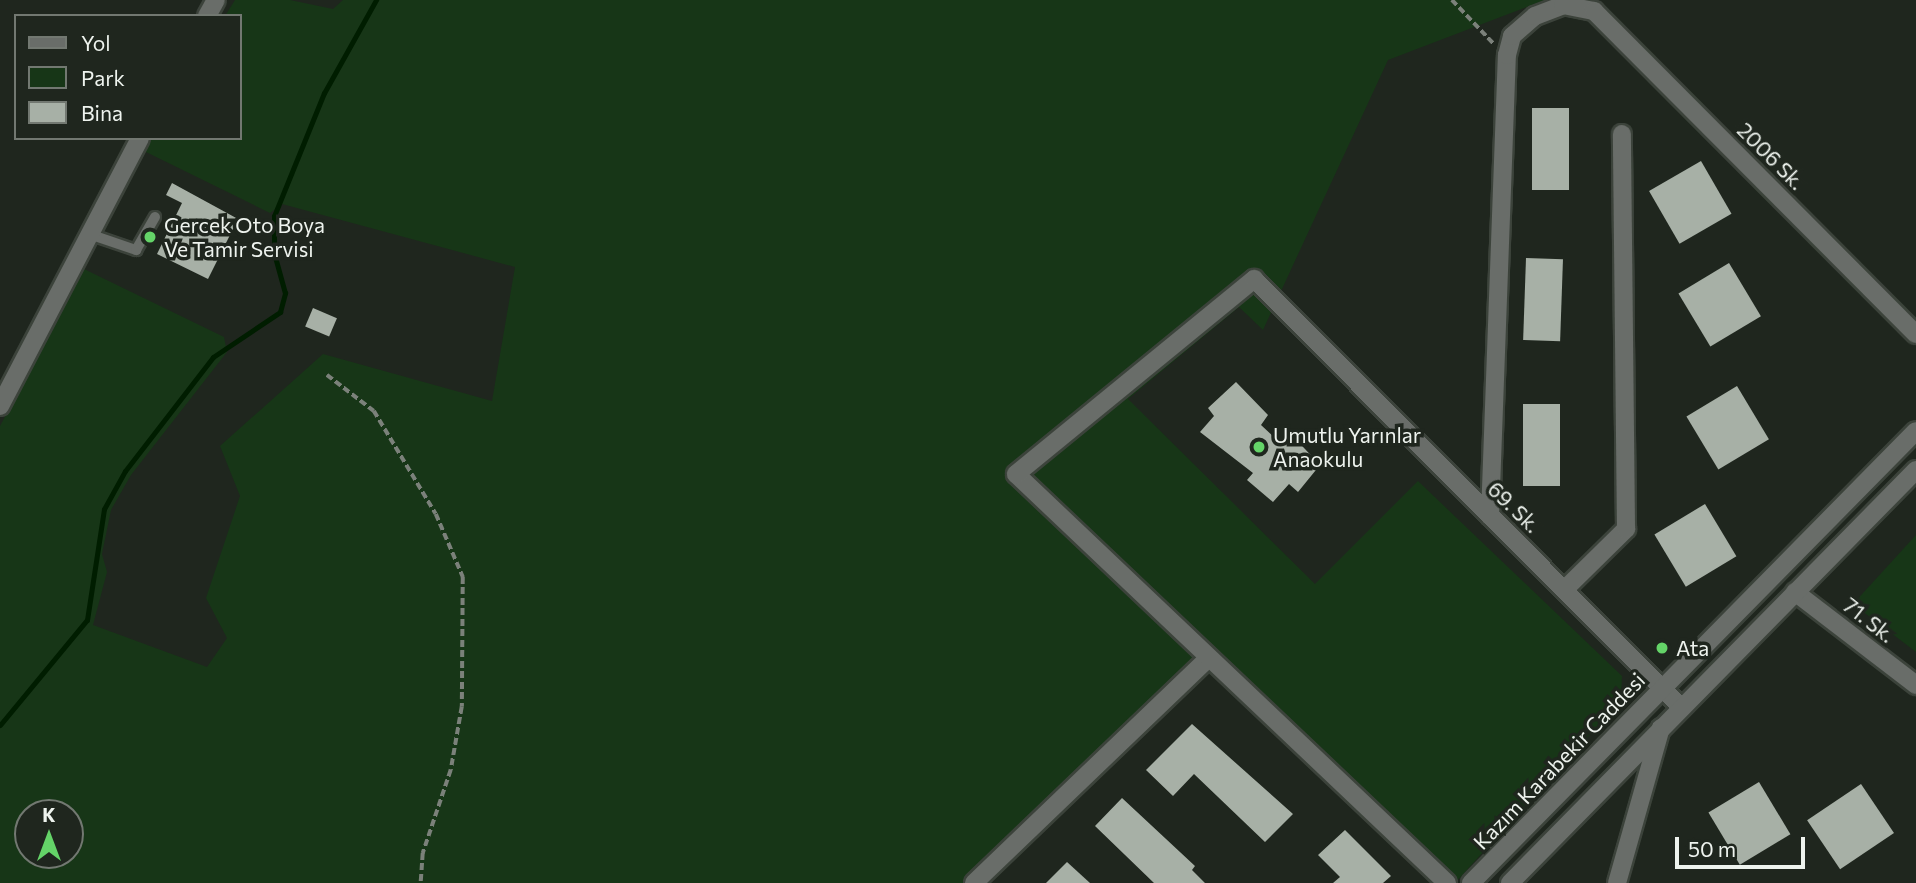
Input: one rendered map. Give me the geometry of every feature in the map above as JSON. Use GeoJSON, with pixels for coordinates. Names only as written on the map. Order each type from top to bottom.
{"type":"FeatureCollection","features":[{"type":"Feature","properties":{"kind":"street","name":"2006 Sk."},"geometry":{"type":"LineString","coordinates":[[1507,55],[1512,36],[1535,16],[1563,5],[1594,11],[1916,334]]}},
{"type":"Feature","properties":{"kind":"street"},"geometry":{"type":"LineString","coordinates":[[1490,516],[1507,55]]}},
{"type":"Feature","properties":{"kind":"street"},"geometry":{"type":"LineString","coordinates":[[1565,589],[1626,529],[1622,134]]}},
{"type":"Feature","properties":{"kind":"street"},"geometry":{"type":"LineString","coordinates":[[0,406],[139,140]]}},
{"type":"Feature","properties":{"kind":"street","name":"69. Sk."},"geometry":{"type":"LineString","coordinates":[[1209,658],[1016,474],[1254,279],[1682,708]]}},
{"type":"Feature","properties":{"kind":"street","name":"Kazım Karabekir Caddesi"},"geometry":{"type":"LineString","coordinates":[[1471,883],[1916,431]]}},
{"type":"Feature","properties":{"kind":"street"},"geometry":{"type":"LineString","coordinates":[[1510,883],[1916,470]]}},
{"type":"Feature","properties":{"kind":"street","name":"71. Sk."},"geometry":{"type":"LineString","coordinates":[[1795,592],[1916,685]]}},
{"type":"Feature","properties":{"kind":"street"},"geometry":{"type":"LineString","coordinates":[[974,883],[1209,658],[1447,883]]}},
{"type":"Feature","properties":{"kind":"street"},"geometry":{"type":"LineString","coordinates":[[1616,883],[1661,728]]}},
{"type":"Feature","properties":{"kind":"lane"},"geometry":{"type":"LineString","coordinates":[[88,233],[136,250],[155,217]]}},
{"type":"Feature","properties":{"kind":"path"},"geometry":{"type":"LineString","coordinates":[[1452,0],[1507,55]]}},
{"type":"Feature","properties":{"kind":"path"},"geometry":{"type":"LineString","coordinates":[[327,375],[374,411],[436,514],[463,577],[462,707],[452,769],[423,853],[421,883]]}},
{"type":"Feature","properties":{"kind":"green space"},"geometry":{"type":"Polygon","coordinates":[[[235,0],[290,0],[333,9],[343,0],[1545,0],[1388,60],[1263,330],[1239,307],[1128,399],[1315,584],[1418,481],[1622,676],[1621,700],[1455,883],[1209,658],[972,883],[0,883],[0,426],[84,269],[224,337],[227,352],[131,475],[111,510],[102,554],[107,572],[93,625],[207,667],[227,638],[206,598],[240,496],[220,446],[323,354],[492,401],[515,267],[282,204],[270,213],[144,151],[151,140],[242,140],[242,14],[226,14],[235,0]]]}},
{"type":"Feature","properties":{"kind":"green space"},"geometry":{"type":"Polygon","coordinates":[[[1916,535],[1916,652],[1853,604],[1916,535]]]}},
{"type":"Feature","properties":{"kind":"building"},"geometry":{"type":"Polygon","coordinates":[[[1532,108],[1569,108],[1569,190],[1532,190],[1532,108]]]}},
{"type":"Feature","properties":{"kind":"building"},"geometry":{"type":"Polygon","coordinates":[[[1701,161],[1732,214],[1680,244],[1649,191],[1701,161]]]}},
{"type":"Feature","properties":{"kind":"building"},"geometry":{"type":"Polygon","coordinates":[[[172,183],[238,219],[208,279],[157,254],[182,203],[166,195],[172,183]]]}},
{"type":"Feature","properties":{"kind":"building"},"geometry":{"type":"Polygon","coordinates":[[[1526,258],[1563,259],[1560,341],[1523,340],[1526,258]]]}},
{"type":"Feature","properties":{"kind":"building"},"geometry":{"type":"Polygon","coordinates":[[[1729,263],[1761,316],[1710,347],[1678,293],[1729,263]]]}},
{"type":"Feature","properties":{"kind":"building"},"geometry":{"type":"Polygon","coordinates":[[[313,308],[337,318],[329,337],[305,326],[313,308]]]}},
{"type":"Feature","properties":{"kind":"building","name":"Umutlu Yarınlar Anaokulu"},"geometry":{"type":"Polygon","coordinates":[[[1236,382],[1268,415],[1261,425],[1278,441],[1289,432],[1320,465],[1298,492],[1289,484],[1273,502],[1247,480],[1253,473],[1200,432],[1214,416],[1208,408],[1236,382]]]}},
{"type":"Feature","properties":{"kind":"building"},"geometry":{"type":"Polygon","coordinates":[[[1737,386],[1769,439],[1718,470],[1686,416],[1737,386]]]}},
{"type":"Feature","properties":{"kind":"building"},"geometry":{"type":"Polygon","coordinates":[[[1523,404],[1560,404],[1560,486],[1523,486],[1523,404]]]}},
{"type":"Feature","properties":{"kind":"building"},"geometry":{"type":"Polygon","coordinates":[[[1705,504],[1736,556],[1686,587],[1654,534],[1705,504]]]}},
{"type":"Feature","properties":{"kind":"building"},"geometry":{"type":"Polygon","coordinates":[[[1192,724],[1293,814],[1265,842],[1194,774],[1173,796],[1146,770],[1192,724]]]}},
{"type":"Feature","properties":{"kind":"building"},"geometry":{"type":"Polygon","coordinates":[[[1759,782],[1790,834],[1740,865],[1708,812],[1759,782]]]}},
{"type":"Feature","properties":{"kind":"building"},"geometry":{"type":"Polygon","coordinates":[[[1861,784],[1894,833],[1840,869],[1807,820],[1861,784]]]}},
{"type":"Feature","properties":{"kind":"building"},"geometry":{"type":"Polygon","coordinates":[[[1122,798],[1195,866],[1192,870],[1205,883],[1154,883],[1095,826],[1122,798]]]}},
{"type":"Feature","properties":{"kind":"building"},"geometry":{"type":"Polygon","coordinates":[[[1345,830],[1391,876],[1383,883],[1333,883],[1340,877],[1318,855],[1345,830]]]}},
{"type":"Feature","properties":{"kind":"building"},"geometry":{"type":"Polygon","coordinates":[[[1067,862],[1090,883],[1046,883],[1067,862]]]}},
{"type":"Feature","properties":{"kind":"waterway"},"geometry":{"type":"LineString","coordinates":[[0,725],[87,620],[104,509],[125,471],[213,357],[280,312],[285,293],[274,253],[274,216],[324,93],[376,0]]}},
{"type":"Feature","properties":{"kind":"place","name":"Gercek Oto Boya Ve Tamir Servisi"},"geometry":{"type":"Point","coordinates":[150,237]}},
{"type":"Feature","properties":{"kind":"place","name":"Umutlu Yarınlar Anaokulu"},"geometry":{"type":"Point","coordinates":[1259,447]}},
{"type":"Feature","properties":{"kind":"place","name":"Ata"},"geometry":{"type":"Point","coordinates":[1662,648]}}]}
